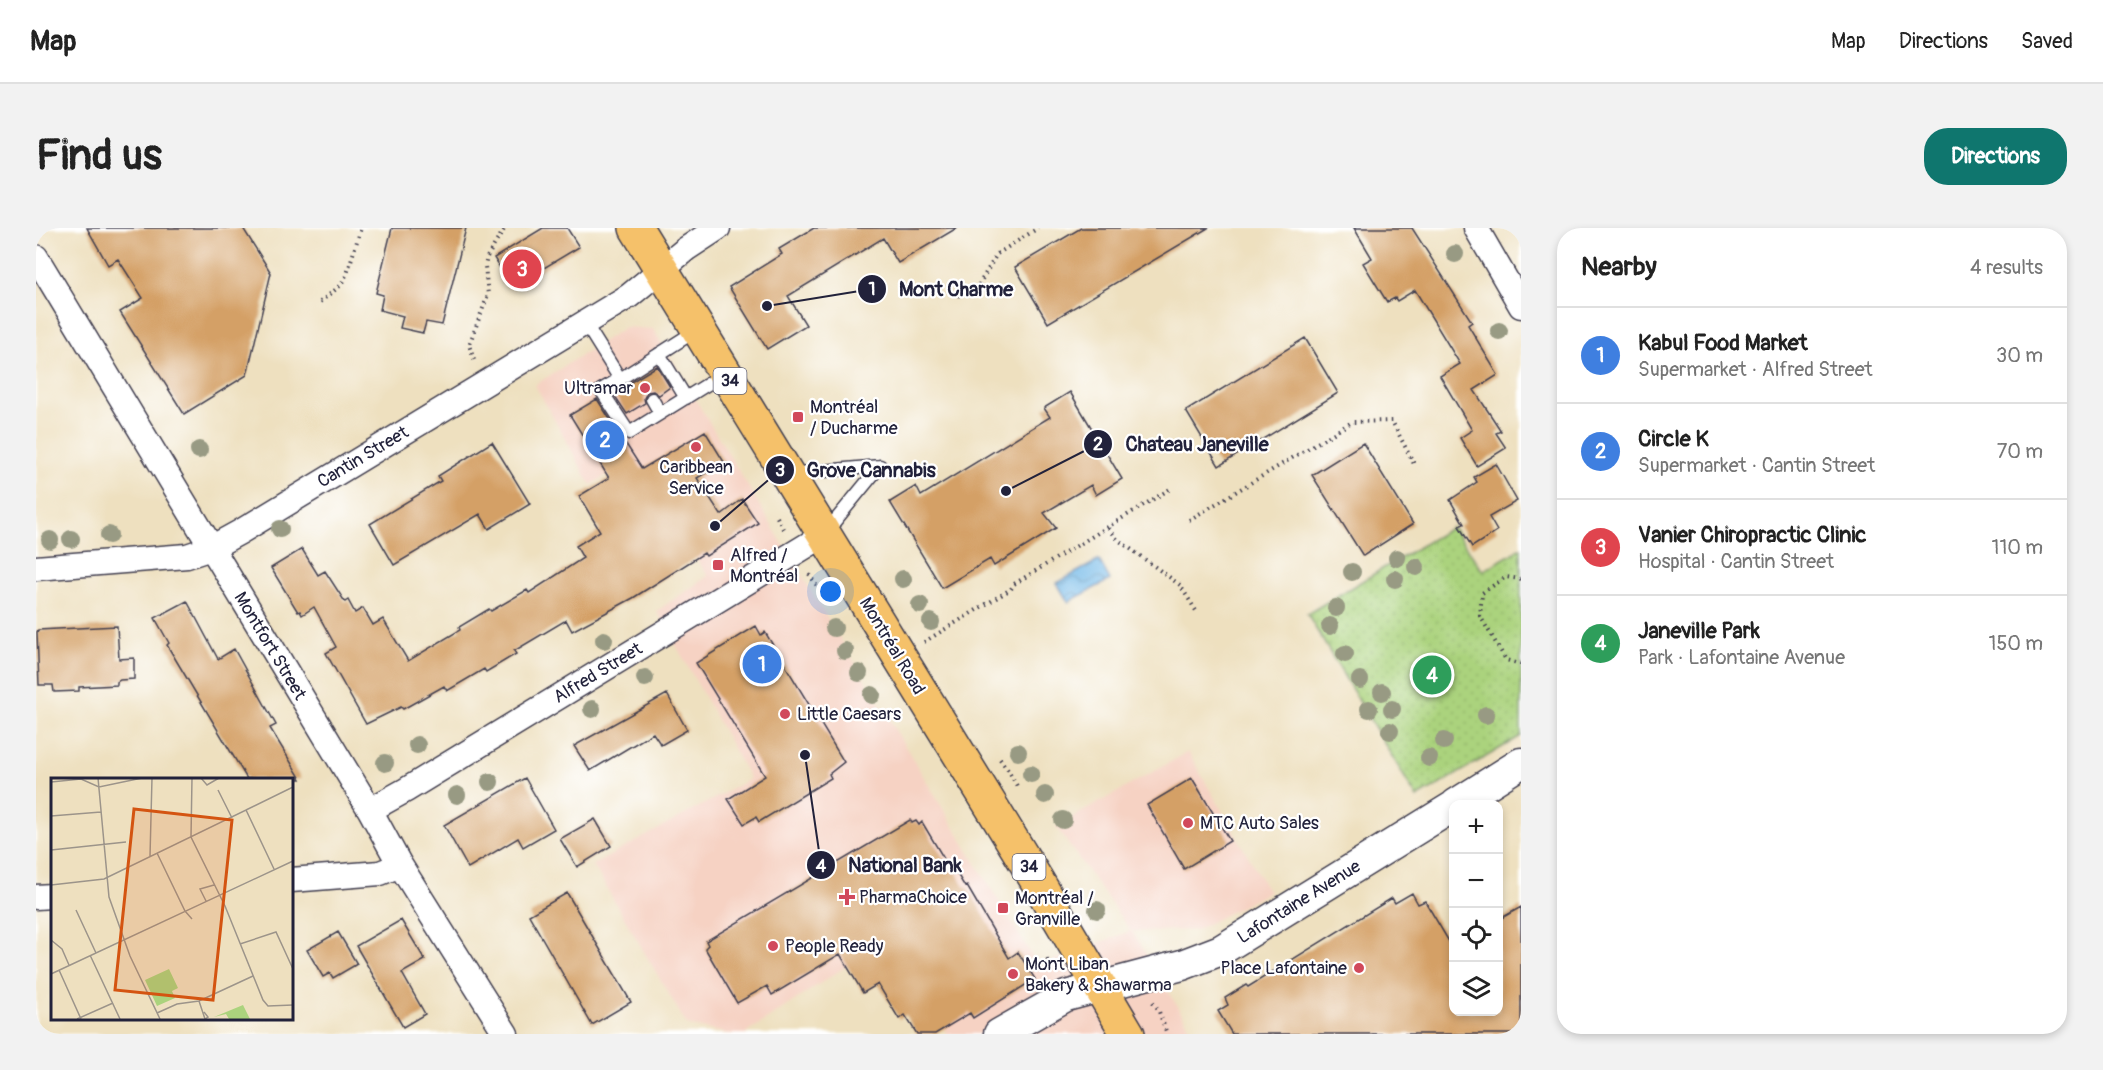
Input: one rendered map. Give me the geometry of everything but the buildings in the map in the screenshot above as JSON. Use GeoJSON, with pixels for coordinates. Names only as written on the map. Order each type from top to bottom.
{"type":"FeatureCollection","features":[{"type":"Feature","properties":{"kind":"main road","name":"Montréal Road"},"geometry":{"type":"LineString","coordinates":[[636,228],[1128,1034]]}},
{"type":"Feature","properties":{"kind":"street","name":"Cantin Street"},"geometry":{"type":"LineString","coordinates":[[36,568],[187,556],[211,548],[629,296],[694,242],[718,228]]}},
{"type":"Feature","properties":{"kind":"street"},"geometry":{"type":"LineString","coordinates":[[1476,228],[1521,306]]}},
{"type":"Feature","properties":{"kind":"street","name":"Montfort Street"},"geometry":{"type":"LineString","coordinates":[[36,257],[370,810],[400,865],[506,1034]]}},
{"type":"Feature","properties":{"kind":"street","name":"Alfred Street"},"geometry":{"type":"LineString","coordinates":[[370,810],[824,535]]}},
{"type":"Feature","properties":{"kind":"street","name":"Lafontaine Avenue"},"geometry":{"type":"LineString","coordinates":[[1463,800],[1521,763]]}},
{"type":"Feature","properties":{"kind":"street","name":"Lafontaine Avenue"},"geometry":{"type":"LineString","coordinates":[[999,1034],[1066,996],[1182,965],[1221,950],[1449,809]]}},
{"type":"Feature","properties":{"kind":"street"},"geometry":{"type":"LineString","coordinates":[[292,879],[380,873],[400,865]]}},
{"type":"Feature","properties":{"kind":"street"},"geometry":{"type":"LineString","coordinates":[[36,897],[51,896]]}},
{"type":"Feature","properties":{"kind":"lane"},"geometry":{"type":"LineString","coordinates":[[585,323],[620,379]]}},
{"type":"Feature","properties":{"kind":"lane"},"geometry":{"type":"LineString","coordinates":[[698,330],[659,354],[636,373],[601,390],[629,434],[725,373]]}},
{"type":"Feature","properties":{"kind":"lane"},"geometry":{"type":"LineString","coordinates":[[659,354],[686,398]]}},
{"type":"Feature","properties":{"kind":"lane"},"geometry":{"type":"LineString","coordinates":[[652,399],[660,413]]}},
{"type":"Feature","properties":{"kind":"lane"},"geometry":{"type":"LineString","coordinates":[[787,474],[880,466],[824,535]]}},
{"type":"Feature","properties":{"kind":"path"},"geometry":{"type":"LineString","coordinates":[[320,302],[340,286],[347,274],[361,228]]}},
{"type":"Feature","properties":{"kind":"path"},"geometry":{"type":"LineString","coordinates":[[474,360],[469,345],[488,295],[485,266],[487,257],[505,228]]}},
{"type":"Feature","properties":{"kind":"path"},"geometry":{"type":"LineString","coordinates":[[958,296],[978,286],[997,254],[1038,228]]}},
{"type":"Feature","properties":{"kind":"path"},"geometry":{"type":"LineString","coordinates":[[1190,520],[1352,422],[1392,421],[1414,464]]}},
{"type":"Feature","properties":{"kind":"path"},"geometry":{"type":"LineString","coordinates":[[923,643],[1011,589],[1014,584],[1170,489]]}},
{"type":"Feature","properties":{"kind":"path"},"geometry":{"type":"LineString","coordinates":[[1109,528],[1117,538],[1180,585],[1198,614]]}},
{"type":"Feature","properties":{"kind":"path"},"geometry":{"type":"LineString","coordinates":[[1521,579],[1506,577],[1482,593],[1480,616],[1506,660],[1521,664]]}},
{"type":"Feature","properties":{"kind":"path"},"geometry":{"type":"LineString","coordinates":[[1044,953],[1051,974]]}},
{"type":"Feature","properties":{"kind":"path"},"geometry":{"type":"LineString","coordinates":[[1158,1009],[1167,1034]]}},
{"type":"Feature","properties":{"kind":"shaded area"},"geometry":{"type":"Polygon","coordinates":[[[625,327],[653,329],[1038,966],[1131,931],[1056,827],[1188,752],[1269,892],[1196,930],[1132,931],[1194,1034],[947,1034],[888,938],[745,1034],[729,1034],[687,1025],[593,865],[750,779],[657,611],[708,576],[630,460],[591,485],[535,385],[625,327]]]}},
{"type":"Feature","properties":{"kind":"green space"},"geometry":{"type":"Polygon","coordinates":[[[1452,527],[1483,571],[1521,548],[1521,736],[1417,798],[1307,614],[1452,527]]]}},
{"type":"Feature","properties":{"kind":"water"},"geometry":{"type":"Polygon","coordinates":[[[1099,560],[1110,580],[1068,602],[1057,583],[1099,560]]]}},
{"type":"Feature","properties":{"kind":"place","name":"Vanier Chiropractic Clinic"},"geometry":{"type":"Point","coordinates":[522,269]}},
{"type":"Feature","properties":{"kind":"place","name":"Mont Charme"},"geometry":{"type":"Point","coordinates":[767,306]}},
{"type":"Feature","properties":{"kind":"place","name":"Ultramar"},"geometry":{"type":"Point","coordinates":[645,388]}},
{"type":"Feature","properties":{"kind":"place","name":"Montréal / Ducharme"},"geometry":{"type":"Point","coordinates":[798,417]}},
{"type":"Feature","properties":{"kind":"place","name":"Circle K"},"geometry":{"type":"Point","coordinates":[605,440]}},
{"type":"Feature","properties":{"kind":"place","name":"Caribbean Service"},"geometry":{"type":"Point","coordinates":[696,447]}},
{"type":"Feature","properties":{"kind":"place","name":"Chateau Janeville"},"geometry":{"type":"Point","coordinates":[1006,491]}},
{"type":"Feature","properties":{"kind":"place","name":"Grove Cannabis"},"geometry":{"type":"Point","coordinates":[715,526]}},
{"type":"Feature","properties":{"kind":"place","name":"Alfred / Montréal"},"geometry":{"type":"Point","coordinates":[718,565]}},
{"type":"Feature","properties":{"kind":"place","name":"Kabul Food Market"},"geometry":{"type":"Point","coordinates":[762,664]}},
{"type":"Feature","properties":{"kind":"place","name":"Janeville Park"},"geometry":{"type":"Point","coordinates":[1432,675]}},
{"type":"Feature","properties":{"kind":"place","name":"Little Caesars"},"geometry":{"type":"Point","coordinates":[785,714]}},
{"type":"Feature","properties":{"kind":"place","name":"National Bank"},"geometry":{"type":"Point","coordinates":[805,755]}},
{"type":"Feature","properties":{"kind":"place","name":"MTC Auto Sales"},"geometry":{"type":"Point","coordinates":[1188,823]}},
{"type":"Feature","properties":{"kind":"place","name":"PharmaChoice"},"geometry":{"type":"Point","coordinates":[847,897]}},
{"type":"Feature","properties":{"kind":"place","name":"Montréal / Granville"},"geometry":{"type":"Point","coordinates":[1003,908]}},
{"type":"Feature","properties":{"kind":"place","name":"People Ready"},"geometry":{"type":"Point","coordinates":[773,946]}},
{"type":"Feature","properties":{"kind":"place","name":"Place Lafontaine"},"geometry":{"type":"Point","coordinates":[1359,968]}},
{"type":"Feature","properties":{"kind":"place","name":"Mont Liban Bakery & Shawarma"},"geometry":{"type":"Point","coordinates":[1013,974]}}]}
